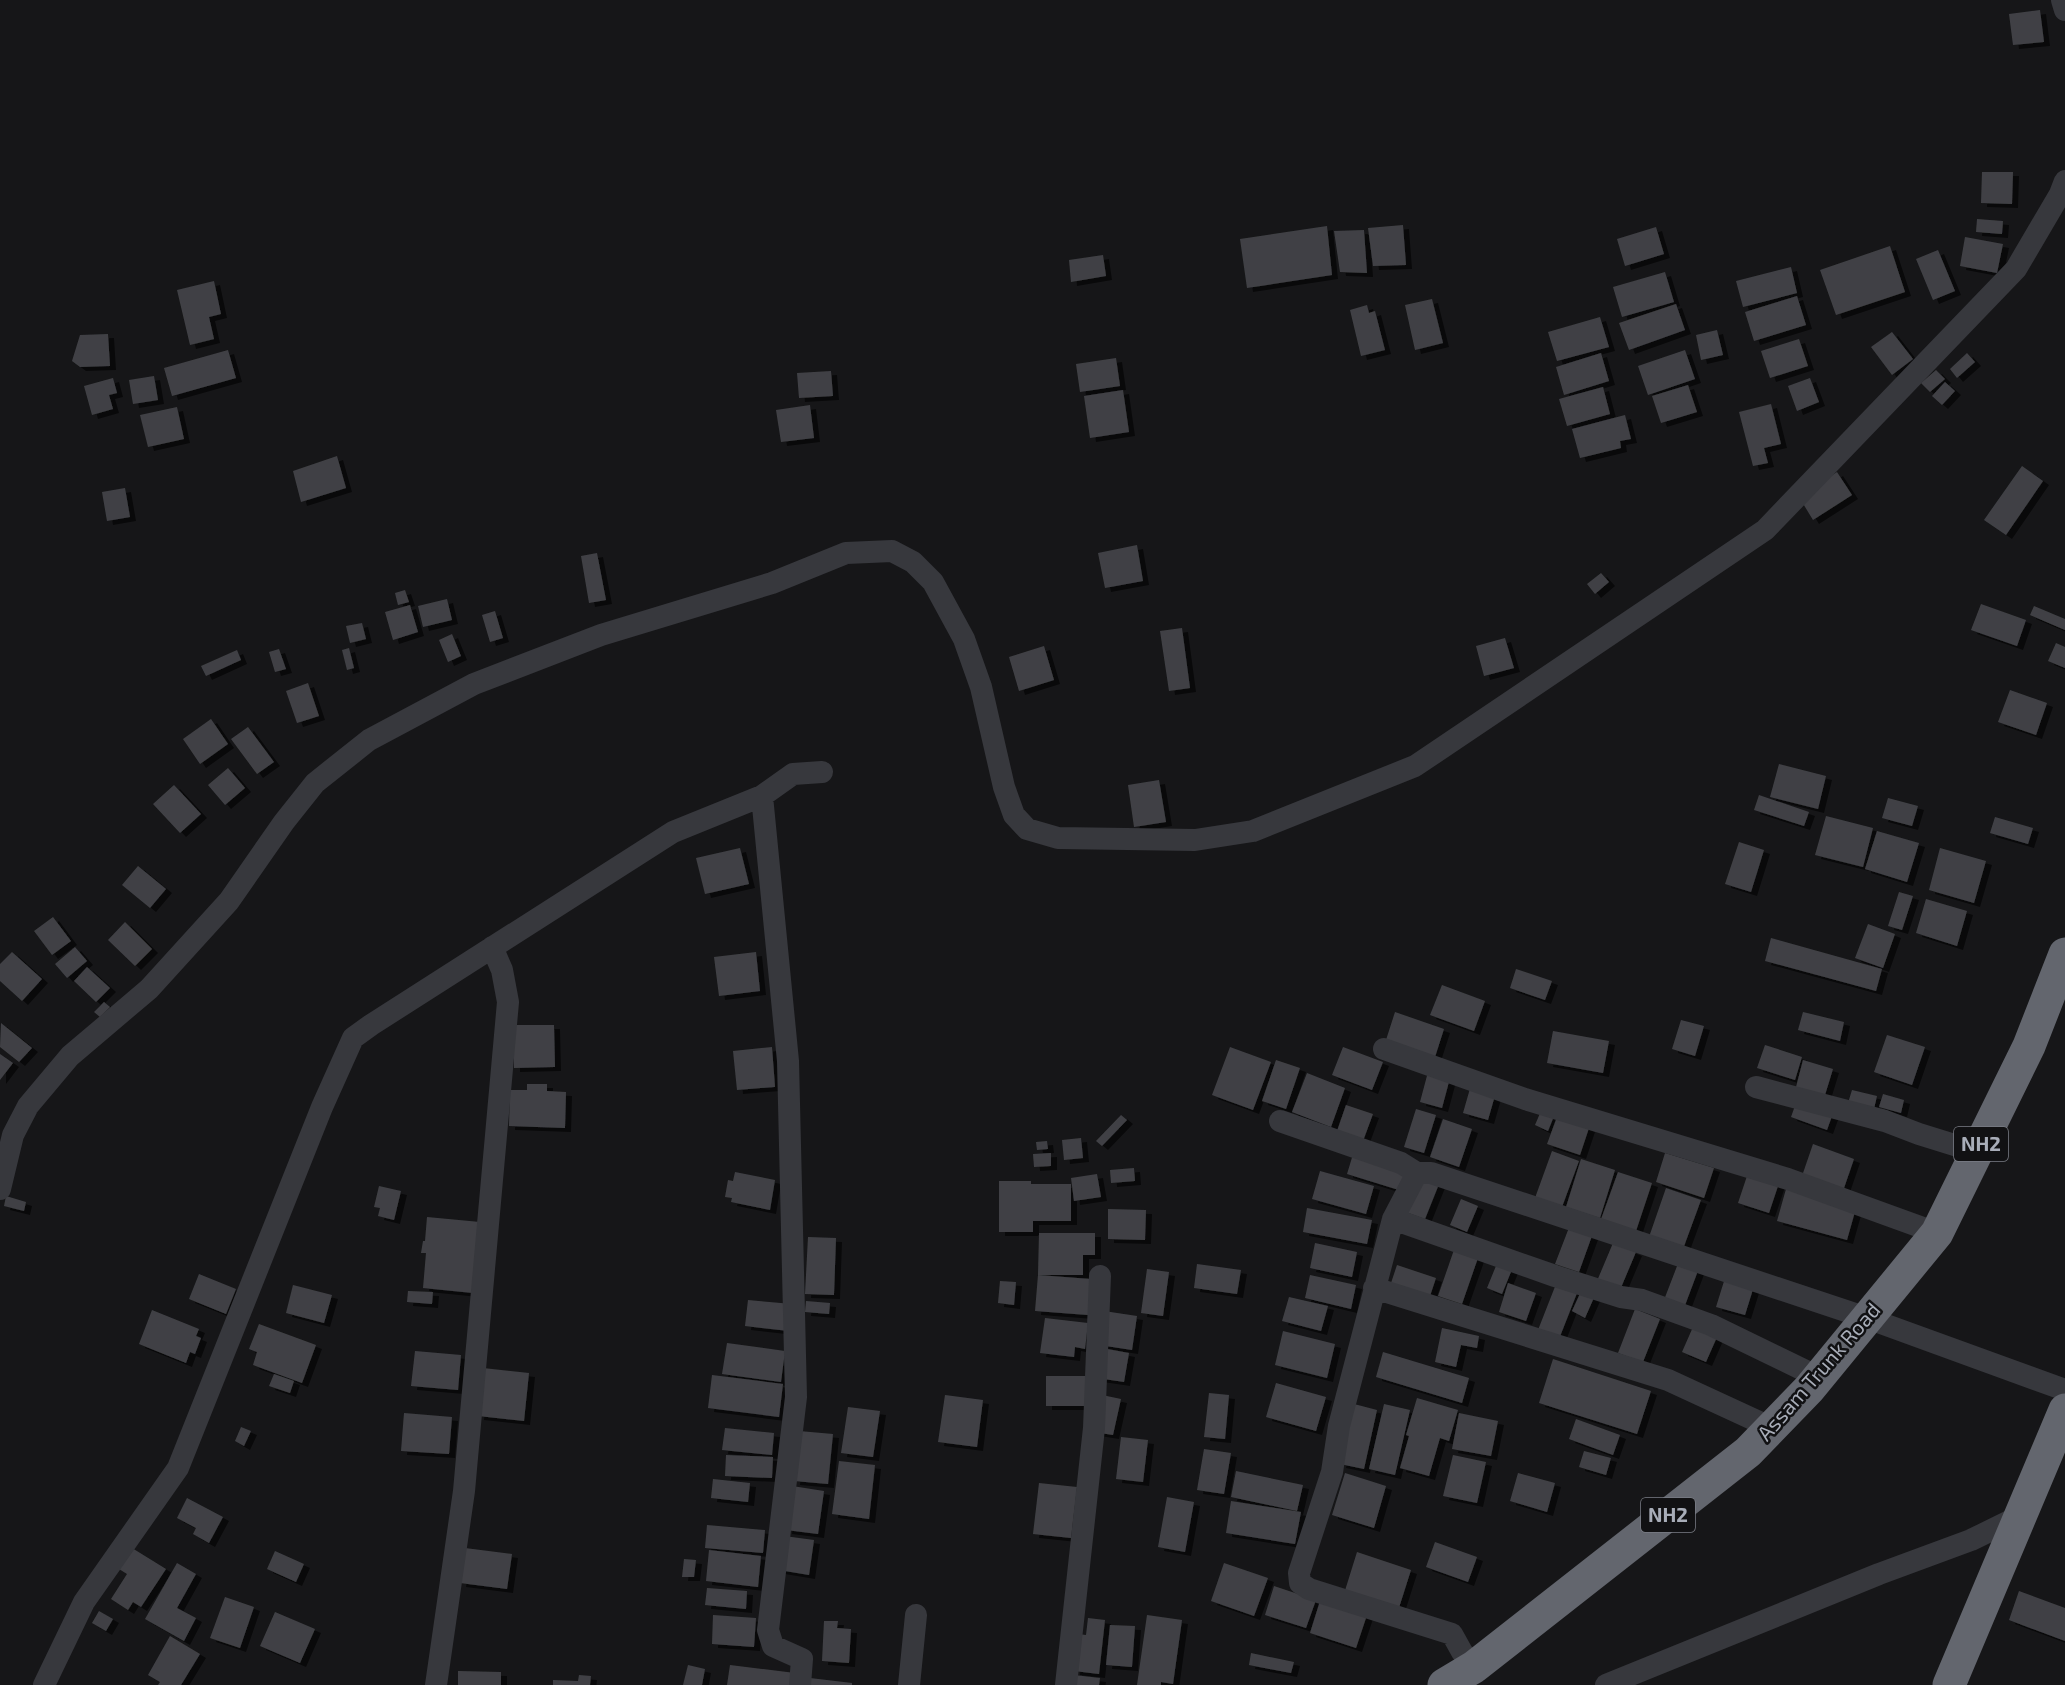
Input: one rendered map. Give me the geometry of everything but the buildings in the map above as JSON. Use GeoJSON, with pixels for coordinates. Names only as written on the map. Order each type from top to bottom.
{"type":"FeatureCollection","features":[{"type":"Feature","properties":{"kind":"highway","name":"Assam Trunk Road"},"geometry":{"type":"LineString","coordinates":[[1444,1685],[1474,1667],[1748,1452],[1818,1377],[1937,1233],[2029,1046],[2065,954]]}},
{"type":"Feature","properties":{"kind":"highway"},"geometry":{"type":"LineString","coordinates":[[1949,1685],[2065,1410]]}},
{"type":"Feature","properties":{"kind":"street"},"geometry":{"type":"LineString","coordinates":[[2062,0],[2065,10]]}},
{"type":"Feature","properties":{"kind":"street"},"geometry":{"type":"LineString","coordinates":[[0,1189],[13,1135],[28,1106],[70,1056],[149,989],[221,909],[315,783],[369,740],[474,684],[601,635],[772,583],[846,553],[892,551],[913,562],[933,582],[964,639],[981,687],[1004,788],[1014,815],[1027,829],[1058,838],[1195,840],[1253,831],[1415,766],[1765,530],[2016,269],[2060,194],[2065,181]]}},
{"type":"Feature","properties":{"kind":"street"},"geometry":{"type":"LineString","coordinates":[[44,1685],[84,1602],[178,1468],[322,1107],[353,1038],[673,832],[762,796],[793,774],[822,772]]}},
{"type":"Feature","properties":{"kind":"street"},"geometry":{"type":"LineString","coordinates":[[762,796],[788,1061],[796,1398],[768,1630],[773,1646],[802,1659],[800,1685]]}},
{"type":"Feature","properties":{"kind":"street"},"geometry":{"type":"LineString","coordinates":[[436,1685],[464,1491],[508,1002],[502,970],[492,947]]}},
{"type":"Feature","properties":{"kind":"street"},"geometry":{"type":"LineString","coordinates":[[1384,1049],[1526,1099],[1788,1179],[1937,1233]]}},
{"type":"Feature","properties":{"kind":"street"},"geometry":{"type":"LineString","coordinates":[[1756,1087],[1886,1121],[1977,1152]]}},
{"type":"Feature","properties":{"kind":"street"},"geometry":{"type":"LineString","coordinates":[[1280,1121],[1401,1163],[1417,1173],[1431,1173],[1867,1318],[2065,1390]]}},
{"type":"Feature","properties":{"kind":"street"},"geometry":{"type":"LineString","coordinates":[[1417,1173],[1393,1219],[1339,1426],[1332,1472],[1299,1573],[1300,1583],[1309,1589],[1452,1634],[1474,1667]]}},
{"type":"Feature","properties":{"kind":"street"},"geometry":{"type":"LineString","coordinates":[[1393,1219],[1555,1276],[1621,1297],[1642,1300],[1711,1325],[1818,1377]]}},
{"type":"Feature","properties":{"kind":"street"},"geometry":{"type":"LineString","coordinates":[[1066,1685],[1094,1428],[1100,1276]]}},
{"type":"Feature","properties":{"kind":"street"},"geometry":{"type":"LineString","coordinates":[[1374,1288],[1668,1380],[1772,1428]]}},
{"type":"Feature","properties":{"kind":"street"},"geometry":{"type":"LineString","coordinates":[[1606,1685],[1879,1574],[1971,1540],[2020,1516]]}},
{"type":"Feature","properties":{"kind":"street"},"geometry":{"type":"LineString","coordinates":[[909,1685],[916,1615]]}}]}
